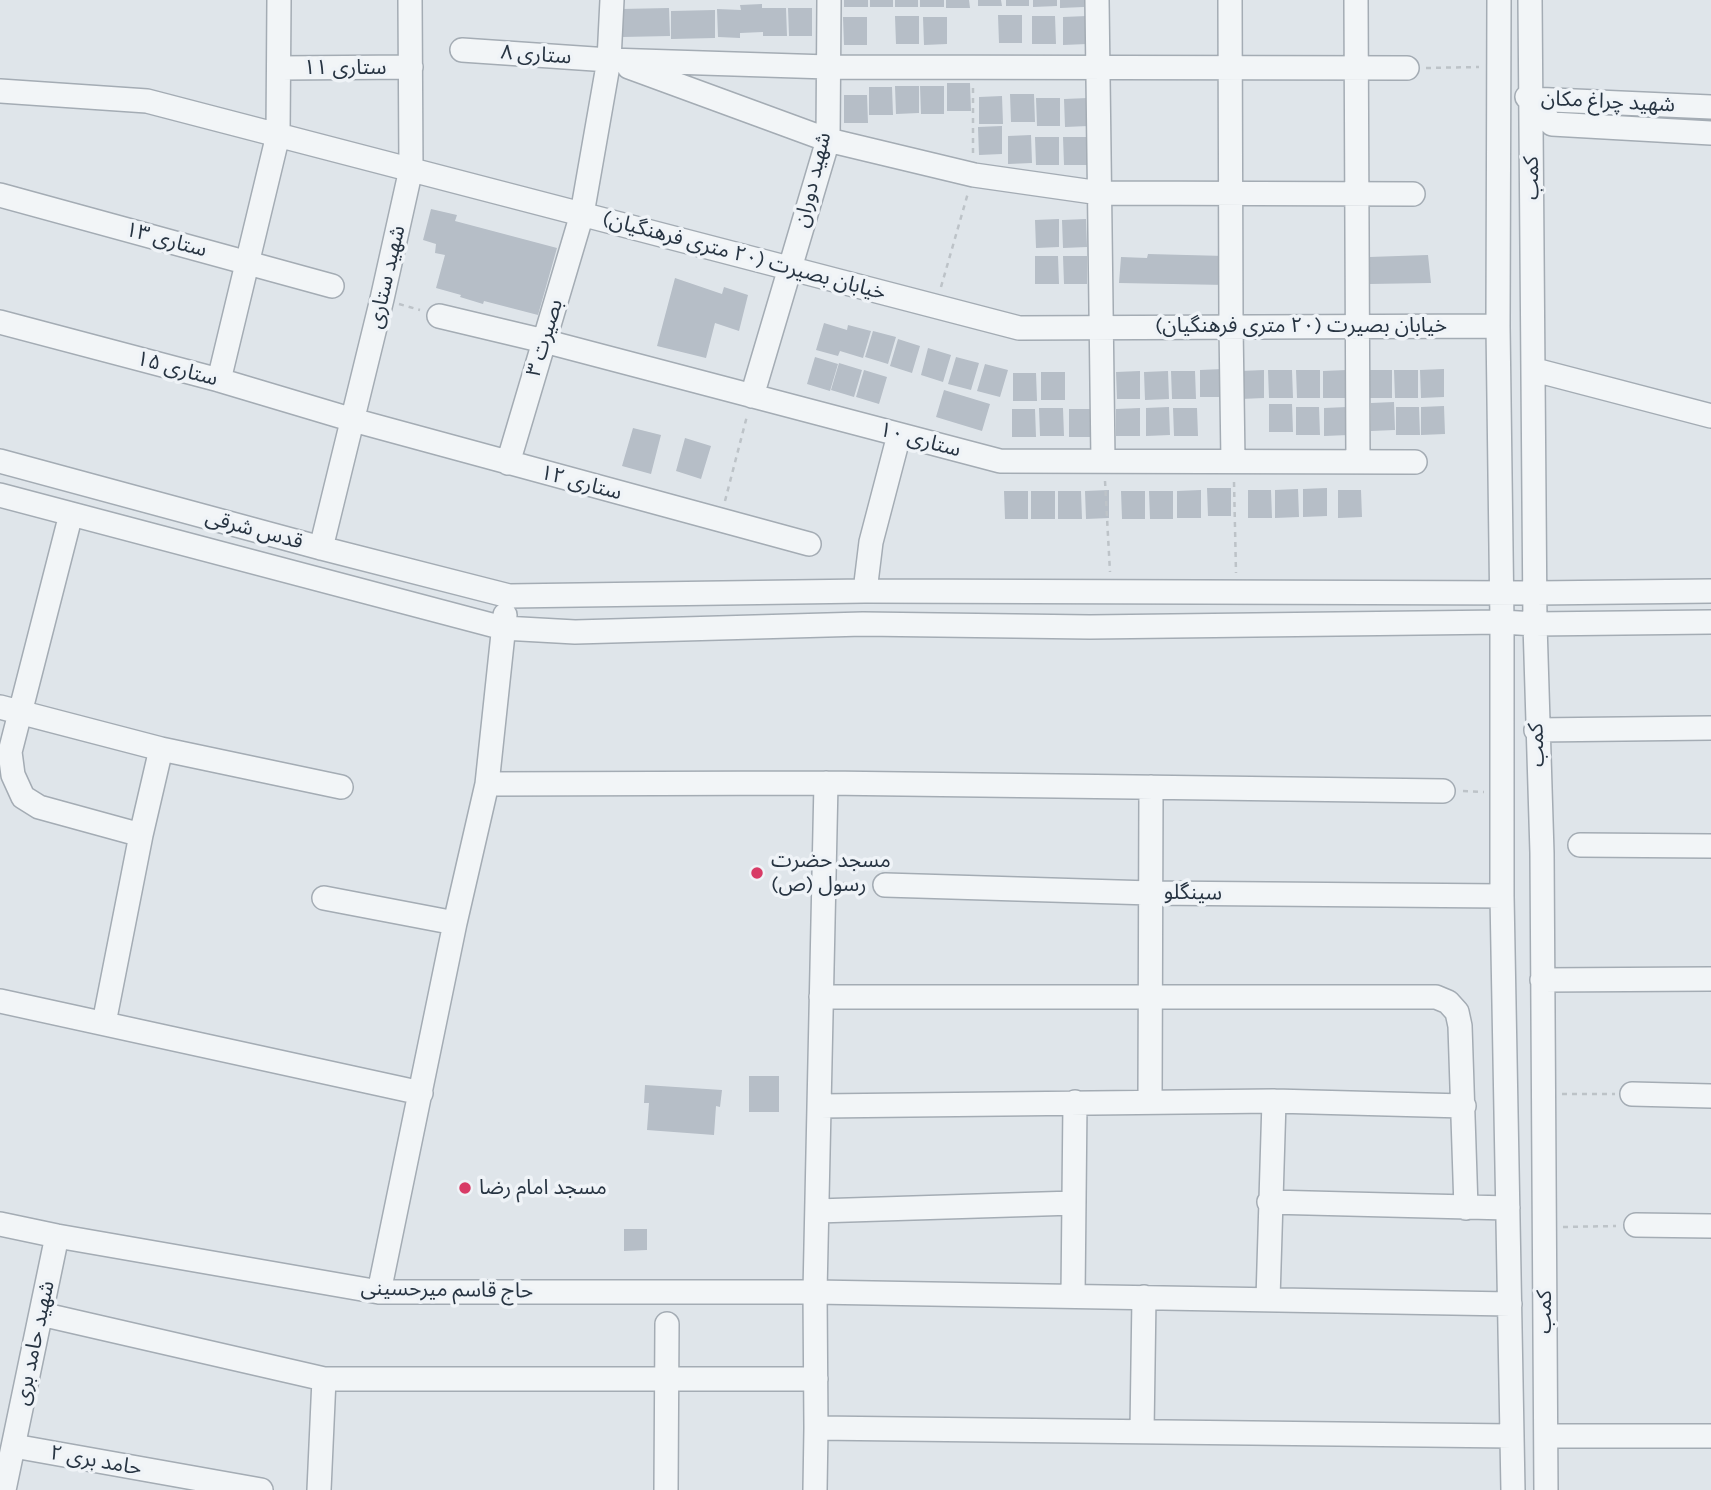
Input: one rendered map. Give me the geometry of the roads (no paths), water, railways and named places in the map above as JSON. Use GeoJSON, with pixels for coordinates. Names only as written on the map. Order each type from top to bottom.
{"type":"FeatureCollection","features":[{"type":"Feature","properties":{"kind":"street"},"geometry":{"type":"LineString","coordinates":[[219,380],[278,135],[279,0]]}},
{"type":"Feature","properties":{"kind":"street","name":"شهید ستاری"},"geometry":{"type":"LineString","coordinates":[[321,548],[411,169],[410,0]]}},
{"type":"Feature","properties":{"kind":"street","name":"بصیرت ۳"},"geometry":{"type":"LineString","coordinates":[[508,463],[582,214],[609,60],[612,0]]}},
{"type":"Feature","properties":{"kind":"street","name":"شهید دوران"},"geometry":{"type":"LineString","coordinates":[[752,396],[828,140],[829,0]]}},
{"type":"Feature","properties":{"kind":"street"},"geometry":{"type":"LineString","coordinates":[[1097,0],[1103,460]]}},
{"type":"Feature","properties":{"kind":"street"},"geometry":{"type":"LineString","coordinates":[[1230,0],[1233,461]]}},
{"type":"Feature","properties":{"kind":"street"},"geometry":{"type":"LineString","coordinates":[[1356,0],[1358,462]]}},
{"type":"Feature","properties":{"kind":"street","name":"کمب"},"geometry":{"type":"LineString","coordinates":[[1499,0],[1501,793],[1513,1490]]}},
{"type":"Feature","properties":{"kind":"street","name":"کمب"},"geometry":{"type":"LineString","coordinates":[[1530,0],[1536,730],[1542,853],[1546,1490]]}},
{"type":"Feature","properties":{"kind":"street","name":"ستاری ۸"},"geometry":{"type":"LineString","coordinates":[[462,50],[609,60]]}},
{"type":"Feature","properties":{"kind":"street"},"geometry":{"type":"LineString","coordinates":[[609,60],[828,67],[1407,68]]}},
{"type":"Feature","properties":{"kind":"street"},"geometry":{"type":"LineString","coordinates":[[609,60],[828,140],[974,175],[1100,193],[1413,194]]}},
{"type":"Feature","properties":{"kind":"street","name":"ستاری ۱۱"},"geometry":{"type":"LineString","coordinates":[[280,68],[411,68]]}},
{"type":"Feature","properties":{"kind":"street"},"geometry":{"type":"LineString","coordinates":[[1499,72],[1530,99]]}},
{"type":"Feature","properties":{"kind":"street","name":"خیابان بصیرت (۲۰ متری فرهنگیان)"},"geometry":{"type":"LineString","coordinates":[[0,91],[148,102],[1019,328],[1498,326]]}},
{"type":"Feature","properties":{"kind":"street","name":"شهید چراغ مکان"},"geometry":{"type":"LineString","coordinates":[[1530,99],[1711,107]]}},
{"type":"Feature","properties":{"kind":"street","name":"شهید چراغ مکان"},"geometry":{"type":"LineString","coordinates":[[1530,99],[1552,124],[1711,133]]}},
{"type":"Feature","properties":{"kind":"street"},"geometry":{"type":"LineString","coordinates":[[1675,130],[1677,105]]}},
{"type":"Feature","properties":{"kind":"street","name":"ستاری ۱۳"},"geometry":{"type":"LineString","coordinates":[[0,195],[332,286]]}},
{"type":"Feature","properties":{"kind":"street","name":"ستاری ۱۰"},"geometry":{"type":"LineString","coordinates":[[439,316],[1000,461],[1415,462]]}},
{"type":"Feature","properties":{"kind":"street","name":"ستاری ۱۵"},"geometry":{"type":"LineString","coordinates":[[0,322],[219,380],[353,420]]}},
{"type":"Feature","properties":{"kind":"street"},"geometry":{"type":"LineString","coordinates":[[1535,370],[1711,416]]}},
{"type":"Feature","properties":{"kind":"street","name":"ستاری ۱۲"},"geometry":{"type":"LineString","coordinates":[[353,420],[809,544]]}},
{"type":"Feature","properties":{"kind":"street"},"geometry":{"type":"LineString","coordinates":[[865,592],[871,542],[899,435]]}},
{"type":"Feature","properties":{"kind":"street","name":"قدس شرقی"},"geometry":{"type":"LineString","coordinates":[[0,461],[509,596],[865,592],[1711,591]]}},
{"type":"Feature","properties":{"kind":"street"},"geometry":{"type":"LineString","coordinates":[[0,495],[503,628],[575,632],[863,624],[1090,627],[1711,622]]}},
{"type":"Feature","properties":{"kind":"street"},"geometry":{"type":"LineString","coordinates":[[71,514],[10,710],[13,775],[23,797],[39,807],[141,835]]}},
{"type":"Feature","properties":{"kind":"street"},"geometry":{"type":"LineString","coordinates":[[234,557],[245,527]]}},
{"type":"Feature","properties":{"kind":"street"},"geometry":{"type":"LineString","coordinates":[[379,1292],[455,923],[487,784],[503,628],[509,596]]}},
{"type":"Feature","properties":{"kind":"street"},"geometry":{"type":"LineString","coordinates":[[10,710],[161,749],[341,787]]}},
{"type":"Feature","properties":{"kind":"street"},"geometry":{"type":"LineString","coordinates":[[1536,730],[1711,728]]}},
{"type":"Feature","properties":{"kind":"street"},"geometry":{"type":"LineString","coordinates":[[104,1023],[161,749]]}},
{"type":"Feature","properties":{"kind":"street"},"geometry":{"type":"LineString","coordinates":[[487,784],[826,783],[1443,791]]}},
{"type":"Feature","properties":{"kind":"street"},"geometry":{"type":"LineString","coordinates":[[815,1490],[815,1292],[826,783]]}},
{"type":"Feature","properties":{"kind":"street"},"geometry":{"type":"LineString","coordinates":[[1150,1101],[1151,787]]}},
{"type":"Feature","properties":{"kind":"street"},"geometry":{"type":"LineString","coordinates":[[1580,845],[1711,846]]}},
{"type":"Feature","properties":{"kind":"street","name":"سینگلو"},"geometry":{"type":"LineString","coordinates":[[885,885],[1151,893],[1502,897]]}},
{"type":"Feature","properties":{"kind":"street"},"geometry":{"type":"LineString","coordinates":[[324,898],[455,923]]}},
{"type":"Feature","properties":{"kind":"street"},"geometry":{"type":"LineString","coordinates":[[1542,980],[1711,979]]}},
{"type":"Feature","properties":{"kind":"street"},"geometry":{"type":"LineString","coordinates":[[821,997],[1437,997],[1448,1002],[1457,1012],[1460,1026],[1466,1209]]}},
{"type":"Feature","properties":{"kind":"street"},"geometry":{"type":"LineString","coordinates":[[0,1000],[421,1093]]}},
{"type":"Feature","properties":{"kind":"street"},"geometry":{"type":"LineString","coordinates":[[1507,1093],[1543,1094]]}},
{"type":"Feature","properties":{"kind":"street"},"geometry":{"type":"LineString","coordinates":[[1632,1094],[1711,1096]]}},
{"type":"Feature","properties":{"kind":"street"},"geometry":{"type":"LineString","coordinates":[[820,1106],[1150,1101],[1464,1106]]}},
{"type":"Feature","properties":{"kind":"street"},"geometry":{"type":"LineString","coordinates":[[1268,1299],[1274,1101]]}},
{"type":"Feature","properties":{"kind":"street"},"geometry":{"type":"LineString","coordinates":[[1073,1296],[1076,1102]]}},
{"type":"Feature","properties":{"kind":"street"},"geometry":{"type":"LineString","coordinates":[[1269,1202],[1508,1208]]}},
{"type":"Feature","properties":{"kind":"street"},"geometry":{"type":"LineString","coordinates":[[817,1211],[1074,1203]]}},
{"type":"Feature","properties":{"kind":"street","name":"حاج قاسم میرحسینی"},"geometry":{"type":"LineString","coordinates":[[0,1224],[379,1292],[815,1292],[1510,1304]]}},
{"type":"Feature","properties":{"kind":"street"},"geometry":{"type":"LineString","coordinates":[[1636,1225],[1711,1226]]}},
{"type":"Feature","properties":{"kind":"street","name":"شهید حامد بری"},"geometry":{"type":"LineString","coordinates":[[4,1490],[57,1236]]}},
{"type":"Feature","properties":{"kind":"street"},"geometry":{"type":"LineString","coordinates":[[1142,1432],[1143,1297]]}},
{"type":"Feature","properties":{"kind":"street"},"geometry":{"type":"LineString","coordinates":[[41,1314],[324,1379],[816,1379]]}},
{"type":"Feature","properties":{"kind":"street"},"geometry":{"type":"LineString","coordinates":[[666,1490],[667,1324]]}},
{"type":"Feature","properties":{"kind":"street"},"geometry":{"type":"LineString","coordinates":[[319,1490],[324,1379]]}},
{"type":"Feature","properties":{"kind":"street"},"geometry":{"type":"LineString","coordinates":[[816,1427],[1512,1436]]}},
{"type":"Feature","properties":{"kind":"street"},"geometry":{"type":"LineString","coordinates":[[1546,1436],[1711,1436]]}},
{"type":"Feature","properties":{"kind":"street","name":"حامد بری ۲"},"geometry":{"type":"LineString","coordinates":[[14,1446],[261,1490]]}},
{"type":"Feature","properties":{"kind":"place","name":"مسجد حضرت رسول (ص)"},"geometry":{"type":"Point","coordinates":[757,873]}},
{"type":"Feature","properties":{"kind":"place","name":"مسجد امام رضا"},"geometry":{"type":"Point","coordinates":[465,1188]}}]}
